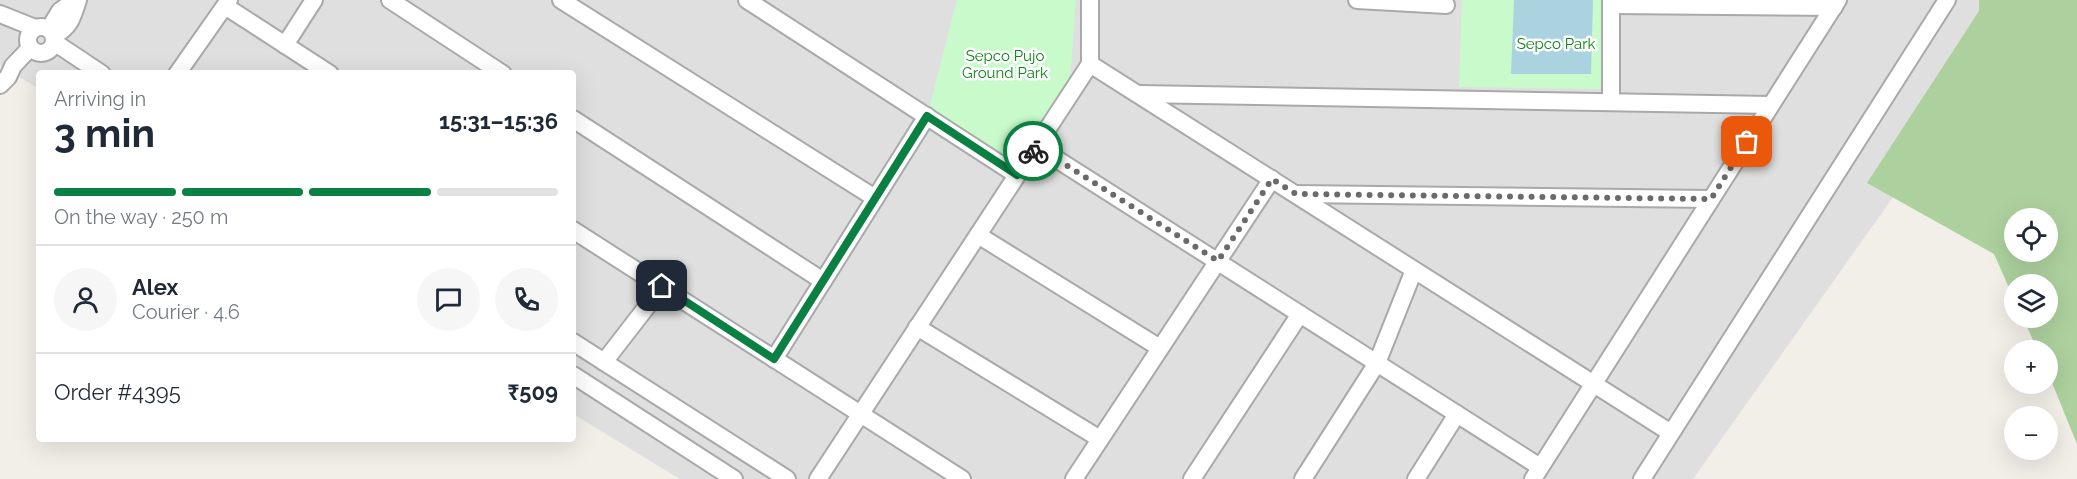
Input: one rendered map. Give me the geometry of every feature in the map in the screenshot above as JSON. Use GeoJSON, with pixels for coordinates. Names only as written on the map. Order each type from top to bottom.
{"type":"FeatureCollection","features":[{"type":"Feature","properties":{"kind":"street"},"geometry":{"type":"LineString","coordinates":[[4,81],[26,66],[60,11],[76,0]]}},
{"type":"Feature","properties":{"kind":"street"},"geometry":{"type":"LineString","coordinates":[[285,45],[314,0]]}},
{"type":"Feature","properties":{"kind":"street"},"geometry":{"type":"LineString","coordinates":[[390,0],[497,70]]}},
{"type":"Feature","properties":{"kind":"street"},"geometry":{"type":"LineString","coordinates":[[561,0],[875,198]]}},
{"type":"Feature","properties":{"kind":"street"},"geometry":{"type":"LineString","coordinates":[[747,0],[1017,175]]}},
{"type":"Feature","properties":{"kind":"street"},"geometry":{"type":"LineString","coordinates":[[818,479],[1090,64],[1090,0]]}},
{"type":"Feature","properties":{"kind":"street"},"geometry":{"type":"LineString","coordinates":[[1357,0],[1446,4]]}},
{"type":"Feature","properties":{"kind":"street"},"geometry":{"type":"LineString","coordinates":[[1642,479],[1947,0]]}},
{"type":"Feature","properties":{"kind":"street"},"geometry":{"type":"LineString","coordinates":[[1611,102],[1611,2],[1836,3]]}},
{"type":"Feature","properties":{"kind":"street"},"geometry":{"type":"LineString","coordinates":[[180,70],[227,3],[324,70]]}},
{"type":"Feature","properties":{"kind":"street"},"geometry":{"type":"LineString","coordinates":[[1036,146],[1457,414],[1537,473],[1836,3]]}},
{"type":"Feature","properties":{"kind":"street"},"geometry":{"type":"LineString","coordinates":[[0,15],[95,70]]}},
{"type":"Feature","properties":{"kind":"street"},"geometry":{"type":"LineString","coordinates":[[41,40],[64,61],[79,70]]}},
{"type":"Feature","properties":{"kind":"street"},"geometry":{"type":"LineString","coordinates":[[1090,64],[1671,433]]}},
{"type":"Feature","properties":{"kind":"street"},"geometry":{"type":"LineString","coordinates":[[1138,94],[1771,105]]}},
{"type":"Feature","properties":{"kind":"street"},"geometry":{"type":"LineString","coordinates":[[774,359],[927,116]]}},
{"type":"Feature","properties":{"kind":"street"},"geometry":{"type":"LineString","coordinates":[[576,121],[823,280]]}},
{"type":"Feature","properties":{"kind":"street"},"geometry":{"type":"LineString","coordinates":[[1074,479],[1272,179]]}},
{"type":"Feature","properties":{"kind":"street"},"geometry":{"type":"LineString","coordinates":[[1296,194],[1711,199]]}},
{"type":"Feature","properties":{"kind":"street"},"geometry":{"type":"LineString","coordinates":[[576,232],[962,479]]}},
{"type":"Feature","properties":{"kind":"street"},"geometry":{"type":"LineString","coordinates":[[978,235],[1160,348]]}},
{"type":"Feature","properties":{"kind":"street"},"geometry":{"type":"LineString","coordinates":[[1303,479],[1377,363],[1414,270]]}},
{"type":"Feature","properties":{"kind":"street"},"geometry":{"type":"LineString","coordinates":[[604,362],[662,286]]}},
{"type":"Feature","properties":{"kind":"street"},"geometry":{"type":"LineString","coordinates":[[1192,479],[1300,314]]}},
{"type":"Feature","properties":{"kind":"street"},"geometry":{"type":"LineString","coordinates":[[917,327],[1101,439]]}},
{"type":"Feature","properties":{"kind":"street"},"geometry":{"type":"LineString","coordinates":[[576,344],[787,479]]}},
{"type":"Feature","properties":{"kind":"street"},"geometry":{"type":"LineString","coordinates":[[1603,368],[1612,396]]}},
{"type":"Feature","properties":{"kind":"street"},"geometry":{"type":"LineString","coordinates":[[576,377],[735,479]]}},
{"type":"Feature","properties":{"kind":"street"},"geometry":{"type":"LineString","coordinates":[[576,390],[717,479]]}},
{"type":"Feature","properties":{"kind":"street"},"geometry":{"type":"LineString","coordinates":[[1416,479],[1457,414]]}},
{"type":"Feature","properties":{"kind":"shaded area"},"geometry":{"type":"Polygon","coordinates":[[[0,0],[2033,0],[1693,479],[680,479],[576,416],[576,70],[36,70],[36,87],[0,65],[0,0]]]}},
{"type":"Feature","properties":{"kind":"green space","name":"Sepco Pujo Ground Park"},"geometry":{"type":"Polygon","coordinates":[[[957,0],[1076,0],[1070,80],[1016,162],[927,116],[957,0]]]}},
{"type":"Feature","properties":{"kind":"green space","name":"Sepco Park"},"geometry":{"type":"Polygon","coordinates":[[[1462,0],[1603,0],[1602,89],[1459,87],[1462,0]]]}},
{"type":"Feature","properties":{"kind":"green space"},"geometry":{"type":"Polygon","coordinates":[[[1979,0],[2077,0],[2077,444],[2057,394],[2058,340],[2033,340],[2028,328],[2058,328],[2058,274],[2004,274],[2004,276],[1994,254],[1867,183],[1979,11],[1979,0]]]}},
{"type":"Feature","properties":{"kind":"water"},"geometry":{"type":"Polygon","coordinates":[[[1514,0],[1593,0],[1591,74],[1511,74],[1514,0]]]}},
{"type":"Feature","properties":{"kind":"way so far"},"geometry":{"type":"LineString","coordinates":[[1033,151],[1036,146],[1218,261],[1272,179],[1296,194],[1711,199],[1747,142]]}},
{"type":"Feature","properties":{"kind":"route"},"geometry":{"type":"LineString","coordinates":[[662,286],[774,359],[927,116],[1017,175],[1033,151]]}}]}
